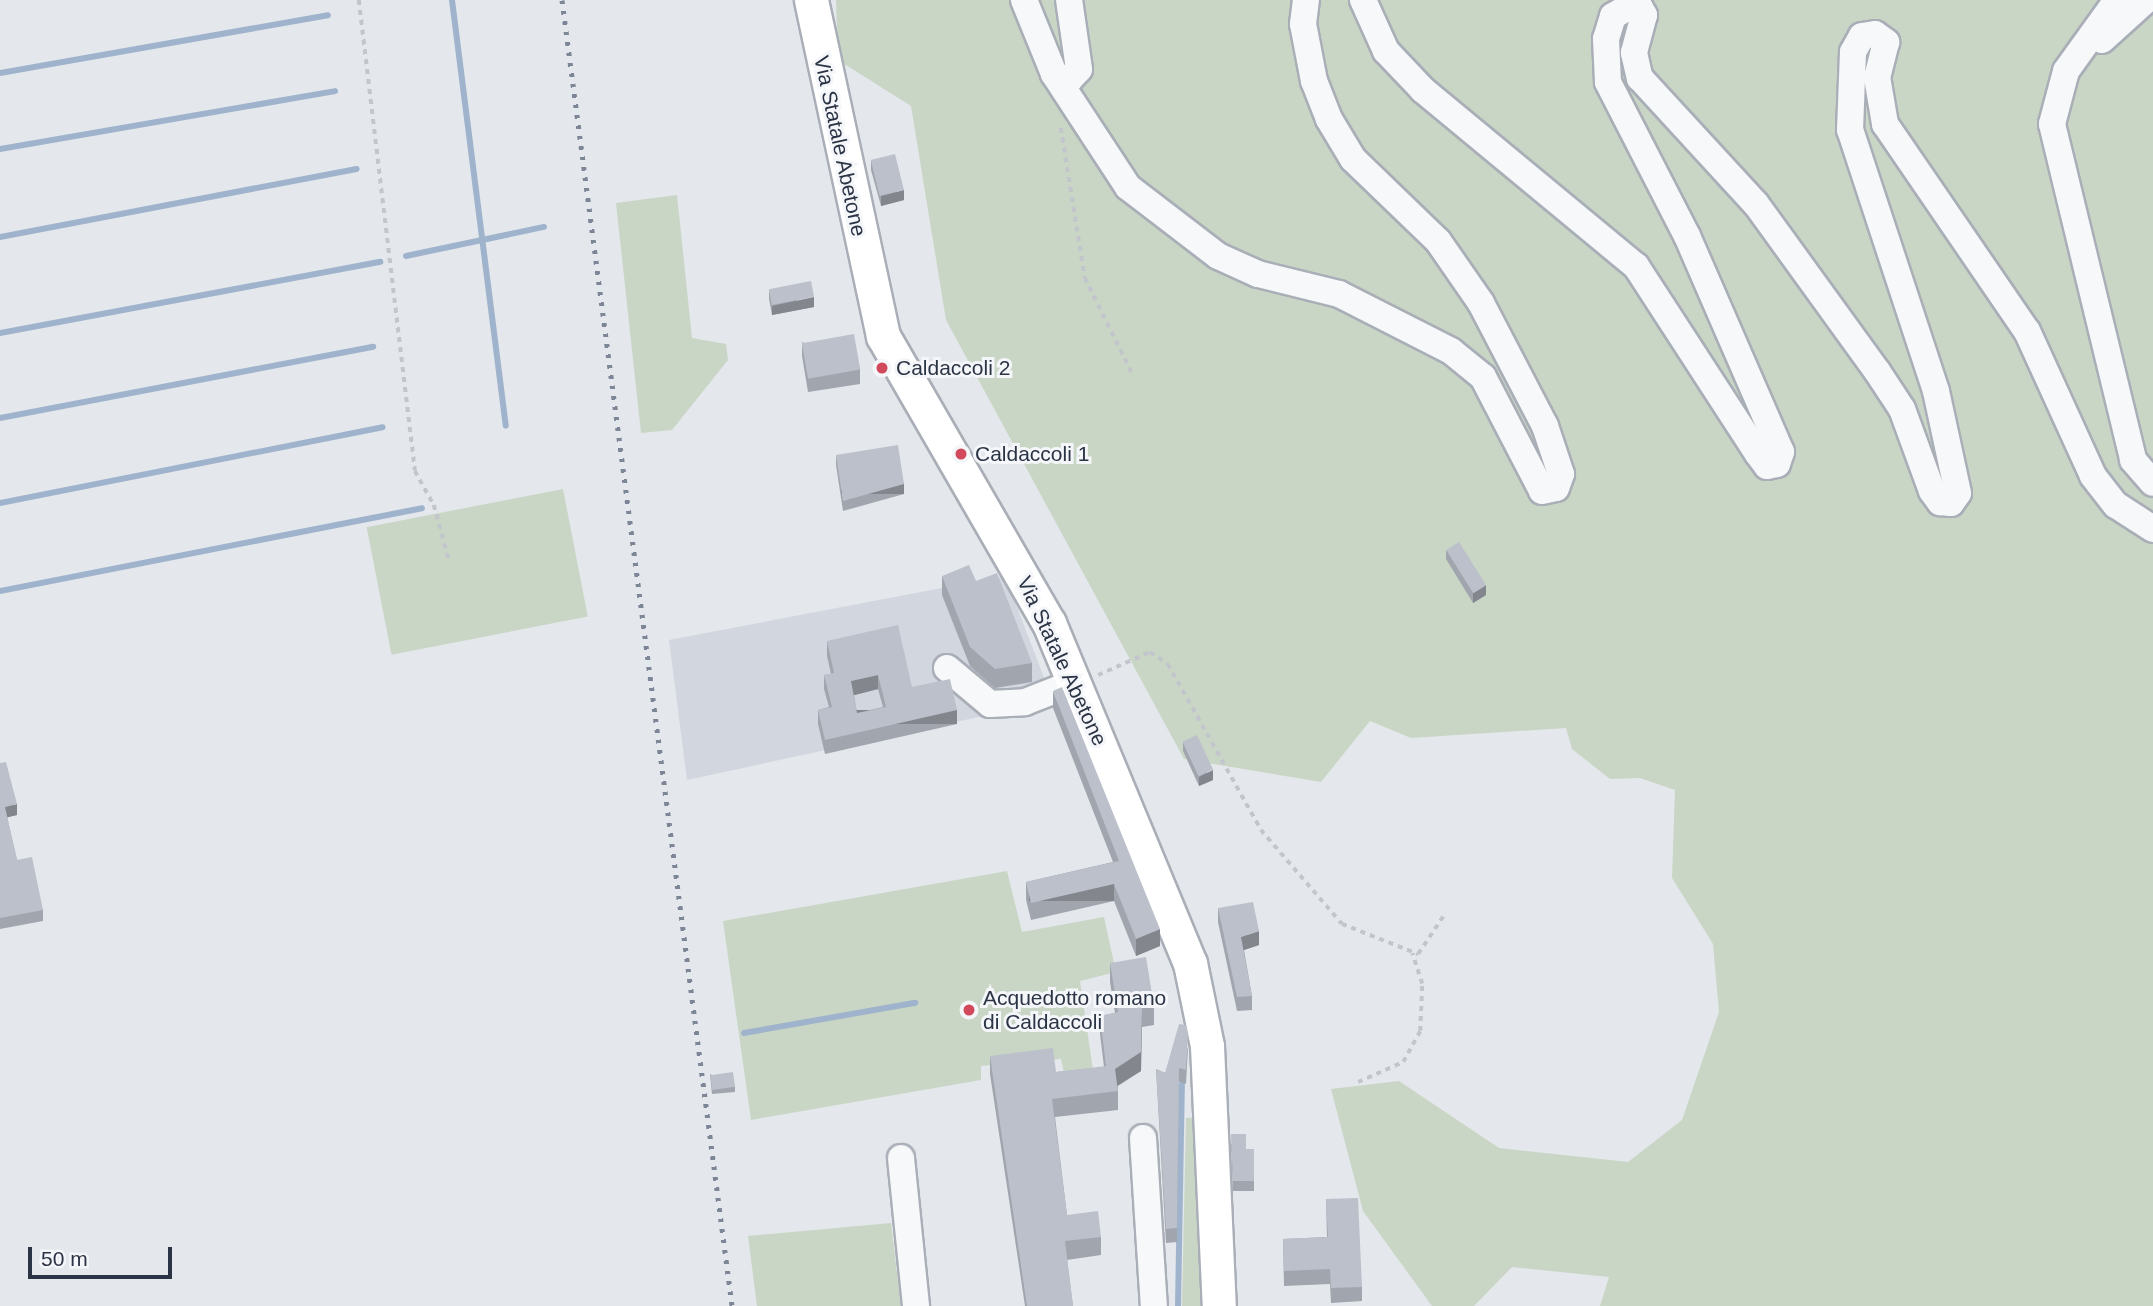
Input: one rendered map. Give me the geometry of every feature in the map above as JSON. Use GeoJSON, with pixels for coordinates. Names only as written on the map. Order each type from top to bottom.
{"type":"FeatureCollection","features":[{"type":"Feature","properties":{"kind":"main road","name":"Via Statale Abetone"},"geometry":{"type":"LineString","coordinates":[[811,0],[883,336],[1023,575],[1077,684],[1183,943],[1198,998],[1207,1046],[1219,1306]]}},
{"type":"Feature","properties":{"kind":"lane"},"geometry":{"type":"LineString","coordinates":[[1024,0],[1054,74],[1128,187],[1188,237],[1258,274],[1339,294],[1451,351],[1483,377],[1542,491],[1556,488],[1561,474],[1545,426],[1494,324],[1438,241],[1353,159],[1329,120],[1312,70],[1306,0]]}},
{"type":"Feature","properties":{"kind":"lane"},"geometry":{"type":"LineString","coordinates":[[1054,74],[1068,82],[1079,69],[1069,0]]}},
{"type":"Feature","properties":{"kind":"lane"},"geometry":{"type":"LineString","coordinates":[[1363,0],[1386,51],[1423,90],[1636,266],[1758,454],[1767,466],[1777,464],[1781,452],[1687,236],[1608,82],[1606,39],[1613,16],[1637,2],[1644,15],[1634,53],[1640,78],[1756,204],[1902,409],[1932,491],[1940,502],[1951,503],[1958,493],[1936,391],[1850,130],[1853,52],[1862,36],[1875,34],[1886,42],[1877,77],[1885,124],[2027,331],[2093,476],[2116,505],[2153,529]]}},
{"type":"Feature","properties":{"kind":"lane"},"geometry":{"type":"LineString","coordinates":[[2117,0],[2066,71],[2052,124],[2058,158],[2103,314],[2133,460],[2153,483]]}},
{"type":"Feature","properties":{"kind":"lane"},"geometry":{"type":"LineString","coordinates":[[2066,71],[2146,0]]}},
{"type":"Feature","properties":{"kind":"lane"},"geometry":{"type":"LineString","coordinates":[[947,668],[990,704],[1026,702],[1077,684]]}},
{"type":"Feature","properties":{"kind":"lane"},"geometry":{"type":"LineString","coordinates":[[1143,1138],[1154,1306]]}},
{"type":"Feature","properties":{"kind":"lane"},"geometry":{"type":"LineString","coordinates":[[901,1158],[916,1306]]}},
{"type":"Feature","properties":{"kind":"path"},"geometry":{"type":"LineString","coordinates":[[359,0],[415,471],[449,560]]}},
{"type":"Feature","properties":{"kind":"path"},"geometry":{"type":"LineString","coordinates":[[1060,117],[1085,278],[1133,375]]}},
{"type":"Feature","properties":{"kind":"path"},"geometry":{"type":"LineString","coordinates":[[1077,684],[1137,655],[1158,656],[1261,830],[1303,882],[1342,924],[1412,954],[1427,948],[1444,915]]}},
{"type":"Feature","properties":{"kind":"path"},"geometry":{"type":"LineString","coordinates":[[1358,1082],[1403,1062],[1420,1031],[1422,984],[1412,954]]}},
{"type":"Feature","properties":{"kind":"shaded area"},"geometry":{"type":"Polygon","coordinates":[[[1005,576],[1053,701],[687,780],[669,640],[1005,576]]]}},
{"type":"Feature","properties":{"kind":"green space"},"geometry":{"type":"Polygon","coordinates":[[[836,0],[2153,0],[2153,1306],[1600,1306],[1609,1277],[1512,1267],[1474,1306],[1432,1306],[1363,1211],[1331,1089],[1399,1081],[1499,1148],[1628,1162],[1682,1120],[1719,1012],[1713,944],[1672,878],[1675,790],[1640,778],[1610,779],[1572,749],[1566,728],[1411,738],[1370,721],[1321,782],[1184,759],[946,320],[911,106],[838,60],[836,0]]]}},
{"type":"Feature","properties":{"kind":"green space"},"geometry":{"type":"Polygon","coordinates":[[[677,195],[692,338],[726,344],[728,360],[672,430],[641,433],[616,203],[677,195]]]}},
{"type":"Feature","properties":{"kind":"green space"},"geometry":{"type":"Polygon","coordinates":[[[563,489],[588,617],[391,655],[367,527],[563,489]]]}},
{"type":"Feature","properties":{"kind":"green space"},"geometry":{"type":"Polygon","coordinates":[[[1007,871],[1022,932],[1104,917],[1116,972],[1080,981],[1094,1077],[1066,1082],[1061,1059],[981,1066],[981,1080],[751,1120],[723,921],[1007,871]]]}},
{"type":"Feature","properties":{"kind":"green space"},"geometry":{"type":"Polygon","coordinates":[[[1200,1117],[1206,1306],[1182,1306],[1186,1118],[1200,1117]]]}},
{"type":"Feature","properties":{"kind":"green space"},"geometry":{"type":"Polygon","coordinates":[[[891,1223],[901,1306],[757,1306],[748,1236],[891,1223]]]}},
{"type":"Feature","properties":{"kind":"building"},"geometry":{"type":"Polygon","coordinates":[[[895,154],[904,190],[880,196],[871,160],[895,154]]]}},
{"type":"Feature","properties":{"kind":"building"},"geometry":{"type":"Polygon","coordinates":[[[811,281],[814,297],[772,305],[769,289],[811,281]]]}},
{"type":"Feature","properties":{"kind":"building"},"geometry":{"type":"Polygon","coordinates":[[[854,334],[860,369],[808,379],[802,343],[854,334]]]}},
{"type":"Feature","properties":{"kind":"building"},"geometry":{"type":"Polygon","coordinates":[[[898,445],[904,484],[843,501],[836,455],[898,445]]]}},
{"type":"Feature","properties":{"kind":"building"},"geometry":{"type":"Polygon","coordinates":[[[1459,542],[1486,585],[1473,593],[1446,550],[1459,542]]]}},
{"type":"Feature","properties":{"kind":"building"},"geometry":{"type":"Polygon","coordinates":[[[969,565],[976,581],[997,573],[1032,663],[995,669],[970,647],[942,576],[969,565]]]}},
{"type":"Feature","properties":{"kind":"building"},"geometry":{"type":"Polygon","coordinates":[[[898,625],[912,687],[950,679],[957,710],[825,740],[818,710],[832,707],[824,675],[834,673],[827,641],[898,625]],[[878,675],[851,681],[857,713],[886,707],[878,675]]]}},
{"type":"Feature","properties":{"kind":"building"},"geometry":{"type":"Polygon","coordinates":[[[1062,687],[1160,929],[1136,939],[1114,884],[1031,903],[1026,882],[1119,861],[1053,691],[1062,687]]]}},
{"type":"Feature","properties":{"kind":"building"},"geometry":{"type":"Polygon","coordinates":[[[1197,735],[1213,769],[1199,776],[1182,742],[1197,735]]]}},
{"type":"Feature","properties":{"kind":"building"},"geometry":{"type":"Polygon","coordinates":[[[6,762],[17,804],[5,807],[17,860],[32,857],[43,910],[0,918],[0,763],[6,762]]]}},
{"type":"Feature","properties":{"kind":"building"},"geometry":{"type":"Polygon","coordinates":[[[1253,902],[1259,931],[1241,937],[1252,996],[1237,997],[1218,908],[1253,902]]]}},
{"type":"Feature","properties":{"kind":"building"},"geometry":{"type":"Polygon","coordinates":[[[1146,957],[1154,1006],[1142,1008],[1141,1052],[1115,1069],[1118,1091],[1052,1099],[1067,1215],[1098,1211],[1101,1237],[1065,1241],[1073,1306],[1027,1306],[990,1056],[1053,1048],[1056,1072],[1106,1066],[1100,1016],[1118,1012],[1110,963],[1146,957]]]}},
{"type":"Feature","properties":{"kind":"building"},"geometry":{"type":"Polygon","coordinates":[[[1179,1024],[1186,1025],[1188,1034],[1186,1070],[1179,1068],[1177,1228],[1166,1229],[1156,1069],[1165,1073],[1179,1024]]]}},
{"type":"Feature","properties":{"kind":"building"},"geometry":{"type":"Polygon","coordinates":[[[733,1072],[735,1087],[712,1090],[710,1075],[733,1072]]]}},
{"type":"Feature","properties":{"kind":"building"},"geometry":{"type":"Polygon","coordinates":[[[1231,1134],[1246,1134],[1246,1149],[1254,1149],[1254,1181],[1233,1181],[1231,1134]]]}},
{"type":"Feature","properties":{"kind":"building"},"geometry":{"type":"Polygon","coordinates":[[[1358,1198],[1362,1287],[1331,1288],[1330,1269],[1284,1271],[1283,1239],[1328,1237],[1326,1199],[1358,1198]]]}},
{"type":"Feature","properties":{"kind":"waterway"},"geometry":{"type":"LineString","coordinates":[[452,0],[506,426]]}},
{"type":"Feature","properties":{"kind":"waterway"},"geometry":{"type":"LineString","coordinates":[[0,73],[328,15]]}},
{"type":"Feature","properties":{"kind":"waterway"},"geometry":{"type":"LineString","coordinates":[[0,149],[335,91]]}},
{"type":"Feature","properties":{"kind":"waterway"},"geometry":{"type":"LineString","coordinates":[[0,237],[357,169]]}},
{"type":"Feature","properties":{"kind":"waterway"},"geometry":{"type":"LineString","coordinates":[[406,256],[544,227]]}},
{"type":"Feature","properties":{"kind":"waterway"},"geometry":{"type":"LineString","coordinates":[[0,333],[380,262]]}},
{"type":"Feature","properties":{"kind":"waterway"},"geometry":{"type":"LineString","coordinates":[[0,418],[373,347]]}},
{"type":"Feature","properties":{"kind":"waterway"},"geometry":{"type":"LineString","coordinates":[[0,503],[383,427]]}},
{"type":"Feature","properties":{"kind":"waterway"},"geometry":{"type":"LineString","coordinates":[[0,591],[422,508]]}},
{"type":"Feature","properties":{"kind":"waterway"},"geometry":{"type":"LineString","coordinates":[[744,1033],[915,1003]]}},
{"type":"Feature","properties":{"kind":"waterway"},"geometry":{"type":"LineString","coordinates":[[1178,1306],[1182,1085]]}},
{"type":"Feature","properties":{"kind":"railway"},"geometry":{"type":"LineString","coordinates":[[562,0],[732,1306]]}},
{"type":"Feature","properties":{"kind":"place","name":"Caldaccoli 2"},"geometry":{"type":"Point","coordinates":[882,368]}},
{"type":"Feature","properties":{"kind":"place","name":"Caldaccoli 1"},"geometry":{"type":"Point","coordinates":[961,454]}},
{"type":"Feature","properties":{"kind":"place","name":"Acquedotto romano di Caldaccoli"},"geometry":{"type":"Point","coordinates":[969,1010]}}]}
